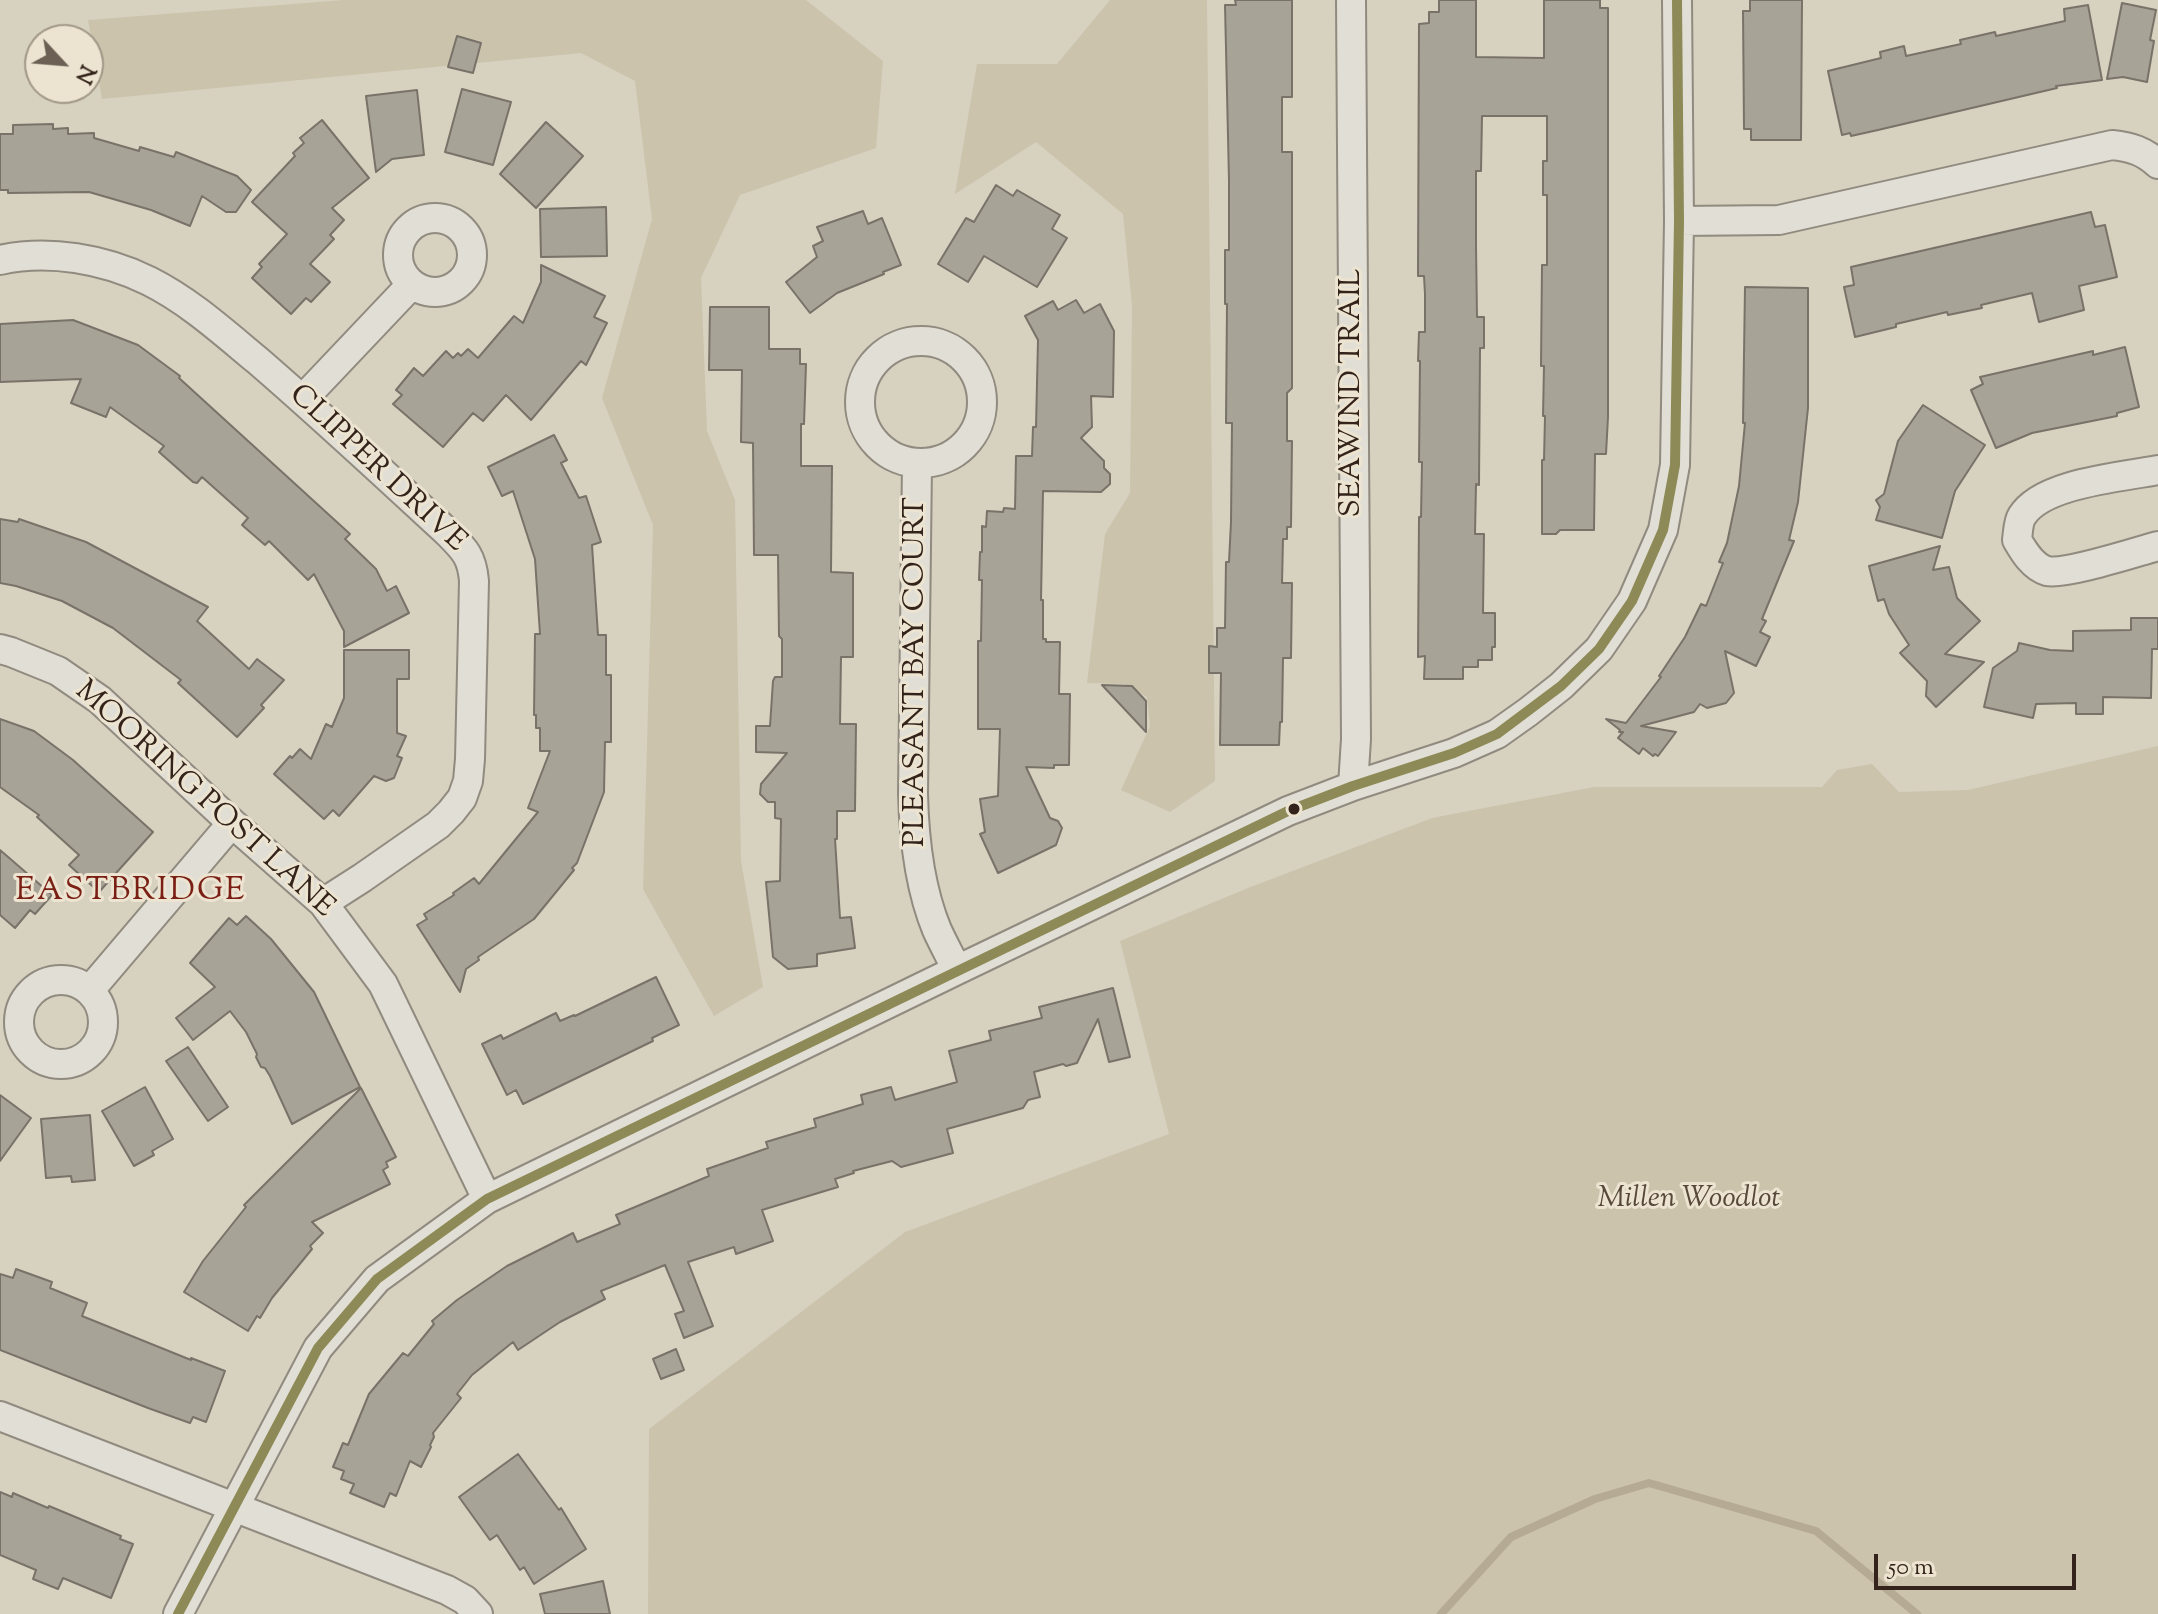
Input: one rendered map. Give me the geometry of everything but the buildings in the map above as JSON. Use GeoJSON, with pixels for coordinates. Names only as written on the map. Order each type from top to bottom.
{"type":"FeatureCollection","features":[{"type":"Feature","properties":{"kind":"street","name":"SEAWIND TRAIL"},"geometry":{"type":"LineString","coordinates":[[1351,0],[1356,723],[1353,786]]}},
{"type":"Feature","properties":{"kind":"street"},"geometry":{"type":"LineString","coordinates":[[178,1614],[318,1348],[377,1279],[487,1199],[1288,811],[1454,753],[1497,734],[1550,695],[1599,649],[1632,601],[1663,530],[1675,465],[1679,221],[1677,0]]}},
{"type":"Feature","properties":{"kind":"street"},"geometry":{"type":"LineString","coordinates":[[1679,221],[1779,220],[1808,215],[2112,145],[2131,147],[2149,155],[2158,164]]}},
{"type":"Feature","properties":{"kind":"street","name":"CLIPPER DRIVE"},"geometry":{"type":"LineString","coordinates":[[0,260],[41,256],[74,258],[112,266],[147,280],[198,311],[303,399],[466,552],[473,564],[470,759],[468,781],[462,798],[438,825],[323,903]]}},
{"type":"Feature","properties":{"kind":"street"},"geometry":{"type":"LineString","coordinates":[[303,399],[412,284]]}},
{"type":"Feature","properties":{"kind":"street","name":"PLEASANT BAY COURT"},"geometry":{"type":"LineString","coordinates":[[913,341],[935,342],[949,348],[968,363],[979,381],[982,412],[975,433],[958,451],[939,461],[917,464],[897,459],[872,440],[863,422],[860,395],[866,374],[875,361],[892,348],[913,341]]}},
{"type":"Feature","properties":{"kind":"street","name":"PLEASANT BAY COURT"},"geometry":{"type":"LineString","coordinates":[[917,464],[915,837],[937,929],[957,970]]}},
{"type":"Feature","properties":{"kind":"street"},"geometry":{"type":"LineString","coordinates":[[2158,470],[2074,485],[2041,497],[2020,517],[2017,540],[2028,559],[2048,571],[2074,569],[2158,546]]}},
{"type":"Feature","properties":{"kind":"street","name":"MOORING POST LANE"},"geometry":{"type":"LineString","coordinates":[[0,649],[58,671],[100,700],[323,903],[383,984],[487,1199]]}},
{"type":"Feature","properties":{"kind":"street"},"geometry":{"type":"LineString","coordinates":[[90,990],[232,823]]}},
{"type":"Feature","properties":{"kind":"street"},"geometry":{"type":"LineString","coordinates":[[0,1416],[447,1590],[465,1600],[478,1614]]}},
{"type":"Feature","properties":{"kind":"green space"},"geometry":{"type":"Polygon","coordinates":[[[344,0],[806,0],[883,61],[876,148],[740,195],[701,278],[707,431],[735,500],[741,861],[763,987],[714,1016],[643,889],[653,525],[602,398],[652,219],[635,81],[581,53],[104,99],[104,24],[89,24],[88,20],[344,0]]]}},
{"type":"Feature","properties":{"kind":"green space"},"geometry":{"type":"Polygon","coordinates":[[[1110,0],[1207,0],[1215,781],[1170,812],[1121,790],[1150,726],[1147,697],[1125,684],[1087,683],[1105,534],[1130,493],[1132,306],[1123,214],[1036,142],[955,194],[977,64],[1057,64],[1110,0]]]}},
{"type":"Feature","properties":{"kind":"green space","name":"Millen Woodlot"},"geometry":{"type":"Polygon","coordinates":[[[2158,746],[2158,1614],[648,1614],[649,1429],[905,1232],[1169,1134],[1120,941],[1432,818],[1594,787],[1822,787],[1837,770],[1872,764],[1899,792],[1968,790],[2158,746]]]}},
{"type":"Feature","properties":{"kind":"waterway"},"geometry":{"type":"LineString","coordinates":[[1441,1614],[1511,1537],[1595,1499],[1649,1483],[1816,1531],[1917,1614]]}},
{"type":"Feature","properties":{"kind":"transit line"},"geometry":{"type":"LineString","coordinates":[[178,1614],[318,1348],[377,1279],[487,1199],[1288,811],[1454,753],[1497,734],[1561,686],[1599,649],[1632,601],[1663,530],[1675,465],[1679,221],[1677,0]]}},
{"type":"Feature","properties":{"kind":"district","name":"EASTBRIDGE"},"geometry":{"type":"Point","coordinates":[131,894]}}]}
